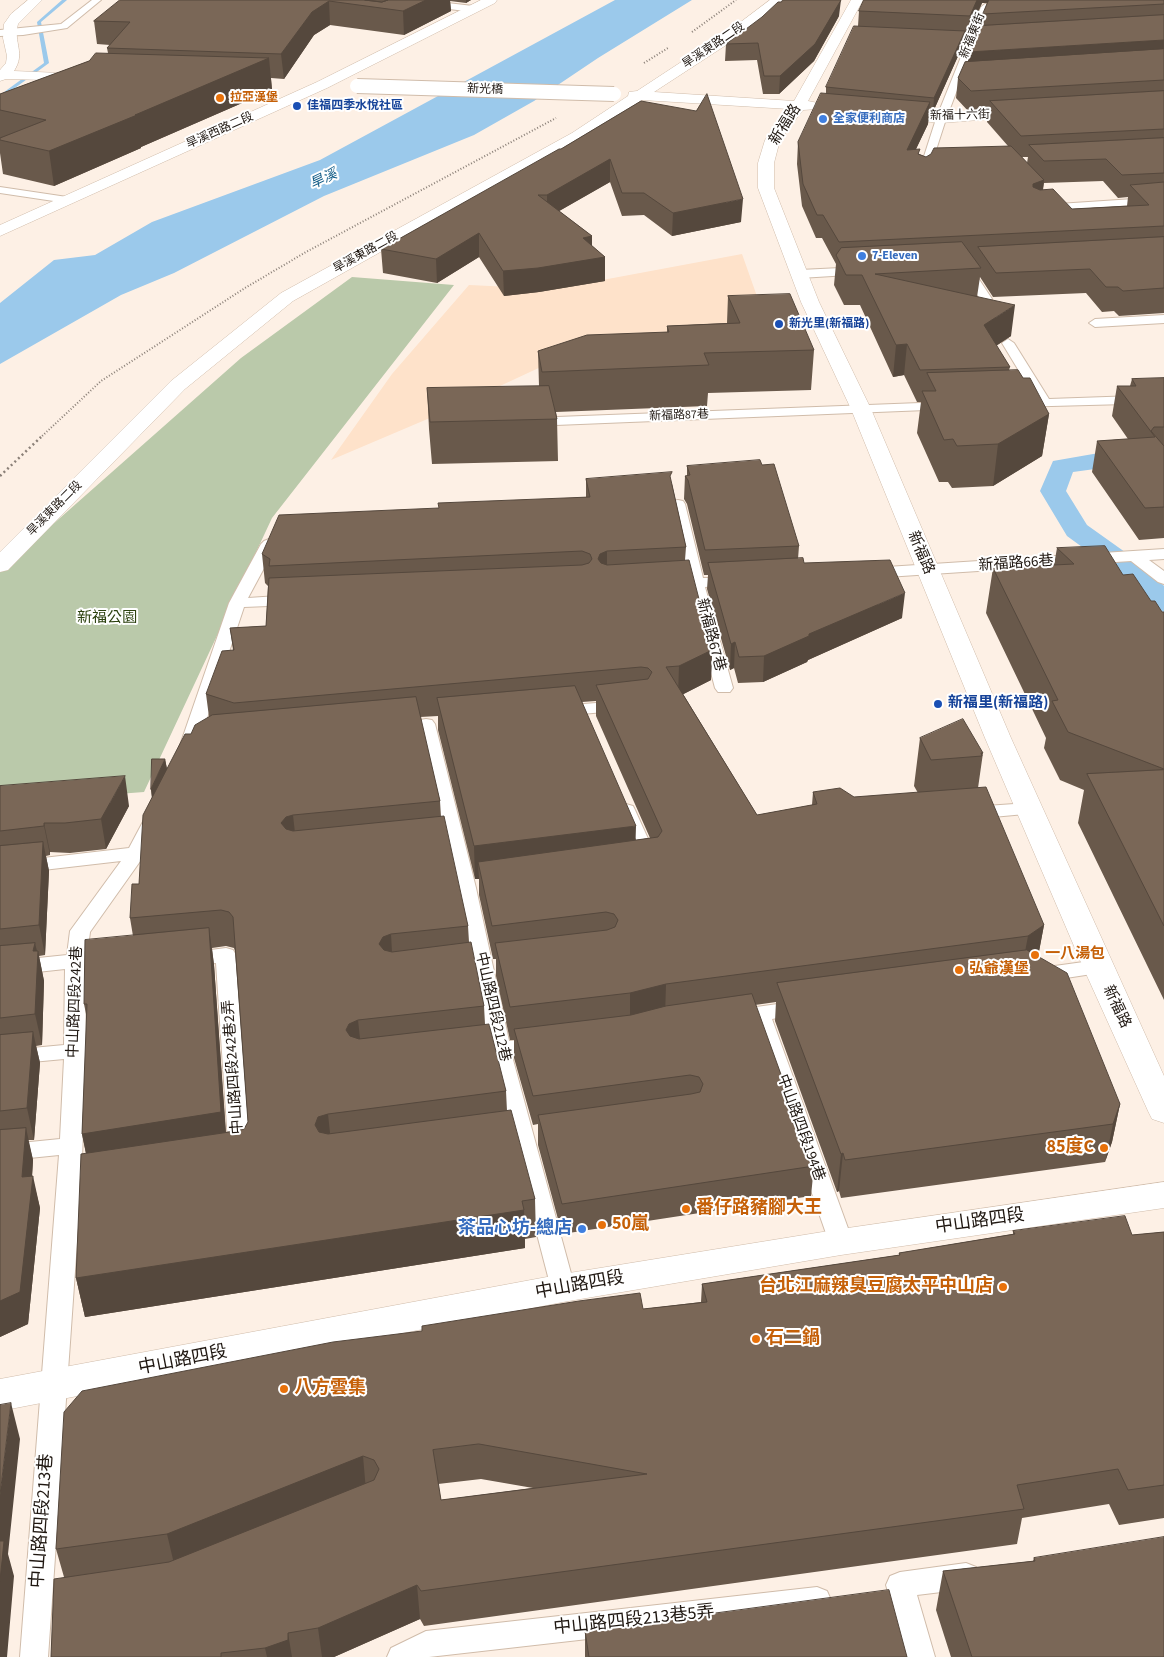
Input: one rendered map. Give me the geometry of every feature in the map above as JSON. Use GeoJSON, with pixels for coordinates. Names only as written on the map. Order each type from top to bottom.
{"type":"FeatureCollection","features":[{"type":"Feature","properties":{"kind":"street"},"geometry":{"type":"LineString","coordinates":[[3,76],[12,64],[15,54],[4,33],[17,16],[36,0]]}},
{"type":"Feature","properties":{"kind":"street","name":"旱溪西路二段"},"geometry":{"type":"LineString","coordinates":[[0,231],[322,85],[491,0]]}},
{"type":"Feature","properties":{"kind":"street","name":"旱溪東路二段"},"geometry":{"type":"LineString","coordinates":[[0,564],[178,385],[287,297],[577,136],[637,95],[735,33],[778,0]]}},
{"type":"Feature","properties":{"kind":"street","name":"新福路"},"geometry":{"type":"LineString","coordinates":[[857,0],[843,34],[799,105],[773,140],[766,163],[766,188],[810,302],[861,409],[1029,809],[1164,1111]]}},
{"type":"Feature","properties":{"kind":"street"},"geometry":{"type":"LineString","coordinates":[[966,40],[990,39]]}},
{"type":"Feature","properties":{"kind":"street"},"geometry":{"type":"LineString","coordinates":[[3,76],[96,78]]}},
{"type":"Feature","properties":{"kind":"street","name":"新光橋"},"geometry":{"type":"LineString","coordinates":[[292,84],[637,95]]}},
{"type":"Feature","properties":{"kind":"street"},"geometry":{"type":"LineString","coordinates":[[637,95],[827,108]]}},
{"type":"Feature","properties":{"kind":"street","name":"新福十六街"},"geometry":{"type":"LineString","coordinates":[[874,112],[941,118],[1039,113]]}},
{"type":"Feature","properties":{"kind":"street","name":"中山路四段"},"geometry":{"type":"LineString","coordinates":[[0,1394],[52,1386],[564,1288],[841,1242],[1164,1195]]}},
{"type":"Feature","properties":{"kind":"lane"},"geometry":{"type":"LineString","coordinates":[[4,33],[64,26],[97,0]]}},
{"type":"Feature","properties":{"kind":"lane"},"geometry":{"type":"LineString","coordinates":[[402,0],[422,1],[473,10]]}},
{"type":"Feature","properties":{"kind":"lane"},"geometry":{"type":"LineString","coordinates":[[406,10],[422,1]]}},
{"type":"Feature","properties":{"kind":"lane","name":"新福東街"},"geometry":{"type":"LineString","coordinates":[[923,175],[941,118],[961,77],[966,40],[985,3],[1024,4]]}},
{"type":"Feature","properties":{"kind":"lane"},"geometry":{"type":"LineString","coordinates":[[0,190],[67,200]]}},
{"type":"Feature","properties":{"kind":"lane"},"geometry":{"type":"LineString","coordinates":[[1037,208],[1164,200]]}},
{"type":"Feature","properties":{"kind":"lane"},"geometry":{"type":"LineString","coordinates":[[964,266],[986,300]]}},
{"type":"Feature","properties":{"kind":"lane"},"geometry":{"type":"LineString","coordinates":[[800,274],[877,270]]}},
{"type":"Feature","properties":{"kind":"lane"},"geometry":{"type":"LineString","coordinates":[[1096,324],[1164,319]]}},
{"type":"Feature","properties":{"kind":"lane"},"geometry":{"type":"LineString","coordinates":[[1008,343],[1045,403]]}},
{"type":"Feature","properties":{"kind":"lane"},"geometry":{"type":"LineString","coordinates":[[1006,404],[1164,399]]}},
{"type":"Feature","properties":{"kind":"lane","name":"新福路87巷"},"geometry":{"type":"LineString","coordinates":[[517,422],[958,406]]}},
{"type":"Feature","properties":{"kind":"lane","name":"新福路67巷"},"geometry":{"type":"LineString","coordinates":[[678,504],[696,583],[724,688]]}},
{"type":"Feature","properties":{"kind":"lane"},"geometry":{"type":"LineString","coordinates":[[193,750],[237,603],[269,544]]}},
{"type":"Feature","properties":{"kind":"lane","name":"新福路66巷"},"geometry":{"type":"LineString","coordinates":[[928,570],[1164,554]]}},
{"type":"Feature","properties":{"kind":"lane"},"geometry":{"type":"LineString","coordinates":[[1135,556],[1164,579]]}},
{"type":"Feature","properties":{"kind":"lane"},"geometry":{"type":"LineString","coordinates":[[860,574],[928,570]]}},
{"type":"Feature","properties":{"kind":"lane","name":"新福路67巷"},"geometry":{"type":"LineString","coordinates":[[656,585],[754,580]]}},
{"type":"Feature","properties":{"kind":"lane"},"geometry":{"type":"LineString","coordinates":[[237,603],[306,600]]}},
{"type":"Feature","properties":{"kind":"lane"},"geometry":{"type":"LineString","coordinates":[[543,713],[641,704]]}},
{"type":"Feature","properties":{"kind":"lane"},"geometry":{"type":"LineString","coordinates":[[582,709],[590,727]]}},
{"type":"Feature","properties":{"kind":"lane","name":"中山路四段212巷"},"geometry":{"type":"LineString","coordinates":[[426,724],[445,844],[475,887],[483,970],[500,1050],[564,1288]]}},
{"type":"Feature","properties":{"kind":"lane"},"geometry":{"type":"LineString","coordinates":[[618,791],[649,864],[630,866]]}},
{"type":"Feature","properties":{"kind":"lane","name":"中山路四段242巷"},"geometry":{"type":"LineString","coordinates":[[52,1386],[79,1183],[70,1146],[82,966],[80,932],[136,853],[161,803]]}},
{"type":"Feature","properties":{"kind":"lane"},"geometry":{"type":"LineString","coordinates":[[949,814],[1029,809]]}},
{"type":"Feature","properties":{"kind":"lane"},"geometry":{"type":"LineString","coordinates":[[0,869],[136,853]]}},
{"type":"Feature","properties":{"kind":"lane","name":"中山路四段242巷2弄"},"geometry":{"type":"LineString","coordinates":[[169,960],[226,955],[240,1159],[222,1162]]}},
{"type":"Feature","properties":{"kind":"lane"},"geometry":{"type":"LineString","coordinates":[[0,969],[82,966]]}},
{"type":"Feature","properties":{"kind":"lane"},"geometry":{"type":"LineString","coordinates":[[1020,977],[1098,967]]}},
{"type":"Feature","properties":{"kind":"lane"},"geometry":{"type":"LineString","coordinates":[[712,1020],[817,1005]]}},
{"type":"Feature","properties":{"kind":"lane","name":"中山路四段194巷"},"geometry":{"type":"LineString","coordinates":[[759,1013],[841,1242]]}},
{"type":"Feature","properties":{"kind":"lane"},"geometry":{"type":"LineString","coordinates":[[451,1056],[556,1043]]}},
{"type":"Feature","properties":{"kind":"lane"},"geometry":{"type":"LineString","coordinates":[[0,1058],[75,1051]]}},
{"type":"Feature","properties":{"kind":"lane"},"geometry":{"type":"LineString","coordinates":[[0,1154],[70,1146]]}},
{"type":"Feature","properties":{"kind":"lane","name":"中山路四段213巷"},"geometry":{"type":"LineString","coordinates":[[34,1657],[52,1386]]}},
{"type":"Feature","properties":{"kind":"lane"},"geometry":{"type":"LineString","coordinates":[[922,1657],[900,1585],[988,1572]]}},
{"type":"Feature","properties":{"kind":"lane"},"geometry":{"type":"LineString","coordinates":[[37,1602],[65,1598]]}},
{"type":"Feature","properties":{"kind":"lane","name":"中山路四段213巷5弄"},"geometry":{"type":"LineString","coordinates":[[401,1657],[430,1651],[840,1598]]}},
{"type":"Feature","properties":{"kind":"shaded area"},"geometry":{"type":"Polygon","coordinates":[[[742,254],[770,333],[586,346],[444,412],[331,460],[392,374],[469,285],[554,289],[742,254]]]}},
{"type":"Feature","properties":{"kind":"green space","name":"新福公園"},"geometry":{"type":"Polygon","coordinates":[[[352,277],[454,285],[272,518],[144,792],[0,803],[0,571],[241,358],[352,277]]]}},
{"type":"Feature","properties":{"kind":"water","name":"旱溪"},"geometry":{"type":"Polygon","coordinates":[[[615,0],[692,0],[598,58],[534,101],[474,135],[324,196],[174,273],[121,295],[0,364],[0,303],[54,260],[95,255],[152,222],[320,160],[615,0]]]}},
{"type":"Feature","properties":{"kind":"building"},"geometry":{"type":"Polygon","coordinates":[[[120,0],[365,0],[382,2],[388,0],[426,0],[403,11],[329,1],[312,12],[281,54],[107,48],[130,22],[94,21],[120,0]]]}},
{"type":"Feature","properties":{"kind":"building"},"geometry":{"type":"Polygon","coordinates":[[[365,0],[388,0],[382,2],[365,0]]]}},
{"type":"Feature","properties":{"kind":"building"},"geometry":{"type":"Polygon","coordinates":[[[783,0],[841,0],[815,44],[780,76],[764,76],[758,43],[726,44],[783,0]]]}},
{"type":"Feature","properties":{"kind":"building"},"geometry":{"type":"Polygon","coordinates":[[[864,0],[977,0],[970,16],[859,11],[864,0]]]}},
{"type":"Feature","properties":{"kind":"building"},"geometry":{"type":"Polygon","coordinates":[[[989,0],[1164,0],[1164,4],[983,14],[989,0]]]}},
{"type":"Feature","properties":{"kind":"building"},"geometry":{"type":"Polygon","coordinates":[[[1164,15],[1164,40],[969,52],[979,26],[1164,15]]]}},
{"type":"Feature","properties":{"kind":"building"},"geometry":{"type":"Polygon","coordinates":[[[854,26],[965,31],[934,98],[826,87],[854,26]]]}},
{"type":"Feature","properties":{"kind":"building"},"geometry":{"type":"Polygon","coordinates":[[[1164,49],[1164,80],[971,91],[958,78],[965,62],[1164,49]]]}},
{"type":"Feature","properties":{"kind":"building"},"geometry":{"type":"Polygon","coordinates":[[[96,53],[269,58],[49,151],[0,140],[0,138],[46,120],[0,110],[0,94],[89,61],[96,53]]]}},
{"type":"Feature","properties":{"kind":"building"},"geometry":{"type":"Polygon","coordinates":[[[1164,91],[1164,129],[1021,136],[990,101],[1164,91]]]}},
{"type":"Feature","properties":{"kind":"building"},"geometry":{"type":"Polygon","coordinates":[[[821,93],[930,102],[907,150],[920,149],[918,154],[926,157],[931,154],[934,148],[1011,146],[1044,180],[1033,184],[1033,187],[1040,190],[1053,189],[1072,209],[1149,205],[1130,185],[1164,182],[1164,226],[839,242],[823,215],[817,215],[803,184],[798,142],[821,93]]]}},
{"type":"Feature","properties":{"kind":"building"},"geometry":{"type":"Polygon","coordinates":[[[707,94],[743,199],[673,213],[644,193],[622,193],[610,159],[547,195],[538,195],[592,236],[583,238],[605,257],[538,268],[503,271],[479,233],[436,259],[381,249],[561,149],[641,101],[696,111],[707,94]]]}},
{"type":"Feature","properties":{"kind":"building"},"geometry":{"type":"Polygon","coordinates":[[[1164,138],[1164,173],[1122,175],[1106,159],[1044,161],[1029,145],[1164,138]]]}},
{"type":"Feature","properties":{"kind":"building"},"geometry":{"type":"Polygon","coordinates":[[[1164,237],[1164,288],[1123,291],[1118,287],[1106,287],[1090,269],[996,273],[978,247],[1164,237]]]}},
{"type":"Feature","properties":{"kind":"building"},"geometry":{"type":"Polygon","coordinates":[[[962,242],[981,268],[875,274],[1015,305],[984,325],[1010,367],[920,370],[907,344],[896,345],[862,275],[846,275],[836,255],[841,248],[962,242]]]}},
{"type":"Feature","properties":{"kind":"building"},"geometry":{"type":"Polygon","coordinates":[[[790,294],[814,350],[704,353],[709,365],[542,372],[538,351],[587,335],[669,332],[667,326],[740,323],[728,296],[790,294]]]}},
{"type":"Feature","properties":{"kind":"building"},"geometry":{"type":"Polygon","coordinates":[[[1018,370],[1023,378],[1030,378],[1049,414],[998,444],[957,446],[953,439],[944,440],[922,391],[936,391],[927,373],[1018,370]]]}},
{"type":"Feature","properties":{"kind":"building"},"geometry":{"type":"Polygon","coordinates":[[[1164,378],[1164,427],[1154,427],[1151,431],[1164,446],[1164,507],[1145,508],[1097,441],[1155,437],[1117,386],[1136,386],[1132,379],[1164,378]]]}},
{"type":"Feature","properties":{"kind":"building"},"geometry":{"type":"Polygon","coordinates":[[[549,386],[557,419],[430,422],[427,388],[549,386]]]}},
{"type":"Feature","properties":{"kind":"building"},"geometry":{"type":"Polygon","coordinates":[[[760,460],[762,465],[774,464],[799,546],[705,550],[688,480],[685,476],[690,475],[687,466],[760,460]]]}},
{"type":"Feature","properties":{"kind":"building"},"geometry":{"type":"Polygon","coordinates":[[[672,472],[670,476],[686,547],[607,551],[600,554],[598,559],[601,563],[607,565],[689,560],[712,650],[679,666],[666,667],[757,815],[817,804],[813,792],[840,788],[854,797],[986,787],[1044,925],[1028,936],[666,984],[630,993],[510,1007],[495,943],[607,930],[615,927],[618,920],[614,914],[606,912],[492,926],[478,862],[658,837],[662,831],[596,685],[648,679],[652,672],[648,668],[641,667],[234,703],[206,694],[222,651],[234,650],[230,628],[266,626],[269,578],[582,565],[589,563],[592,559],[590,554],[582,551],[269,566],[270,559],[262,554],[279,515],[439,508],[438,503],[590,497],[586,479],[672,472]]]}},
{"type":"Feature","properties":{"kind":"building"},"geometry":{"type":"Polygon","coordinates":[[[1105,546],[1123,575],[1133,574],[1151,601],[1155,601],[1162,612],[1164,612],[1164,769],[1068,732],[1052,701],[1058,700],[993,568],[1074,564],[1057,548],[1105,546]]]}},
{"type":"Feature","properties":{"kind":"building"},"geometry":{"type":"Polygon","coordinates":[[[803,558],[804,563],[890,560],[905,593],[809,634],[809,636],[764,656],[739,657],[735,642],[731,644],[708,563],[803,558]]]}},
{"type":"Feature","properties":{"kind":"building"},"geometry":{"type":"Polygon","coordinates":[[[575,686],[636,826],[474,846],[437,698],[575,686]]]}},
{"type":"Feature","properties":{"kind":"building"},"geometry":{"type":"Polygon","coordinates":[[[416,697],[440,801],[293,815],[286,817],[281,823],[286,829],[293,831],[444,816],[468,926],[391,934],[383,937],[379,944],[384,950],[392,952],[471,942],[484,1006],[358,1020],[349,1024],[346,1030],[350,1036],[359,1039],[489,1024],[506,1091],[328,1114],[318,1117],[315,1125],[319,1132],[328,1134],[511,1110],[535,1199],[522,1201],[524,1210],[76,1278],[81,1154],[236,1131],[244,1129],[248,1122],[233,917],[229,912],[221,910],[130,918],[132,884],[139,884],[143,815],[185,734],[191,734],[195,725],[212,715],[416,697]]]}},
{"type":"Feature","properties":{"kind":"building"},"geometry":{"type":"Polygon","coordinates":[[[963,719],[983,753],[981,753],[982,756],[931,760],[920,738],[963,719]]]}},
{"type":"Feature","properties":{"kind":"building"},"geometry":{"type":"Polygon","coordinates":[[[152,759],[165,759],[151,789],[152,759]]]}},
{"type":"Feature","properties":{"kind":"building"},"geometry":{"type":"Polygon","coordinates":[[[1164,770],[1164,926],[1087,774],[1164,770]]]}},
{"type":"Feature","properties":{"kind":"building"},"geometry":{"type":"Polygon","coordinates":[[[125,776],[101,819],[44,823],[44,826],[0,831],[0,786],[125,776]]]}},
{"type":"Feature","properties":{"kind":"building"},"geometry":{"type":"Polygon","coordinates":[[[43,842],[39,925],[0,929],[0,846],[43,842]]]}},
{"type":"Feature","properties":{"kind":"building"},"geometry":{"type":"Polygon","coordinates":[[[209,928],[221,1112],[82,1134],[87,1004],[84,1004],[85,940],[209,928]]]}},
{"type":"Feature","properties":{"kind":"building"},"geometry":{"type":"Polygon","coordinates":[[[35,943],[33,951],[38,951],[35,1014],[0,1018],[0,946],[35,943]]]}},
{"type":"Feature","properties":{"kind":"building"},"geometry":{"type":"Polygon","coordinates":[[[1027,950],[1067,973],[1120,1104],[1113,1124],[845,1160],[843,1153],[841,1154],[777,983],[1027,950]]]}},
{"type":"Feature","properties":{"kind":"building"},"geometry":{"type":"Polygon","coordinates":[[[752,994],[814,1166],[562,1204],[538,1115],[691,1094],[700,1092],[703,1084],[699,1077],[690,1075],[533,1096],[514,1029],[631,1015],[666,1006],[752,994]]]}},
{"type":"Feature","properties":{"kind":"building"},"geometry":{"type":"Polygon","coordinates":[[[33,1032],[27,1108],[0,1111],[0,1035],[33,1032]]]}},
{"type":"Feature","properties":{"kind":"building"},"geometry":{"type":"Polygon","coordinates":[[[26,1128],[22,1177],[33,1176],[20,1292],[0,1301],[0,1130],[26,1128]]]}},
{"type":"Feature","properties":{"kind":"building"},"geometry":{"type":"Polygon","coordinates":[[[1125,1216],[1132,1235],[1164,1232],[1164,1485],[1128,1490],[1118,1469],[1017,1485],[1024,1509],[421,1591],[417,1585],[318,1628],[288,1633],[288,1640],[265,1648],[221,1653],[221,1657],[51,1657],[54,1579],[169,1562],[374,1480],[379,1469],[374,1460],[363,1456],[167,1534],[56,1549],[64,1412],[82,1391],[333,1342],[422,1331],[422,1326],[579,1301],[640,1293],[643,1309],[707,1302],[702,1284],[900,1255],[899,1253],[1015,1234],[1013,1231],[1125,1216]],[[479,1444],[433,1450],[441,1500],[647,1474],[479,1444]]]}},
{"type":"Feature","properties":{"kind":"building"},"geometry":{"type":"Polygon","coordinates":[[[11,1403],[0,1495],[0,1405],[11,1403]]]}},
{"type":"Feature","properties":{"kind":"building"},"geometry":{"type":"Polygon","coordinates":[[[1164,1537],[1164,1657],[972,1657],[943,1571],[1035,1561],[1034,1558],[1164,1537]]]}},
{"type":"Feature","properties":{"kind":"building"},"geometry":{"type":"Polygon","coordinates":[[[0,1541],[4,1541],[0,1581],[0,1541]]]}},
{"type":"Feature","properties":{"kind":"building"},"geometry":{"type":"Polygon","coordinates":[[[889,1590],[907,1657],[589,1657],[585,1631],[889,1590]]]}},
{"type":"Feature","properties":{"kind":"waterway"},"geometry":{"type":"LineString","coordinates":[[0,97],[47,63],[39,22],[65,0]]}},
{"type":"Feature","properties":{"kind":"waterway"},"geometry":{"type":"LineString","coordinates":[[1164,447],[1158,446],[1145,456],[1062,466],[1053,491],[1077,530],[1136,573],[1164,603]]}},
{"type":"Feature","properties":{"kind":"place","name":"拉亞漢堡"},"geometry":{"type":"Point","coordinates":[220,98]}},
{"type":"Feature","properties":{"kind":"place","name":"佳福四季水悅社區"},"geometry":{"type":"Point","coordinates":[297,106]}},
{"type":"Feature","properties":{"kind":"place","name":"全家便利商店"},"geometry":{"type":"Point","coordinates":[823,119]}},
{"type":"Feature","properties":{"kind":"place","name":"7-Eleven"},"geometry":{"type":"Point","coordinates":[862,256]}},
{"type":"Feature","properties":{"kind":"place","name":"新光里(新福路)"},"geometry":{"type":"Point","coordinates":[779,324]}},
{"type":"Feature","properties":{"kind":"place","name":"新福里(新福路)"},"geometry":{"type":"Point","coordinates":[938,704]}},
{"type":"Feature","properties":{"kind":"place","name":"一八湯包"},"geometry":{"type":"Point","coordinates":[1035,955]}},
{"type":"Feature","properties":{"kind":"place","name":"弘爺漢堡"},"geometry":{"type":"Point","coordinates":[959,970]}},
{"type":"Feature","properties":{"kind":"place","name":"85度C"},"geometry":{"type":"Point","coordinates":[1104,1148]}},
{"type":"Feature","properties":{"kind":"place","name":"番仔路豬腳大王"},"geometry":{"type":"Point","coordinates":[686,1209]}},
{"type":"Feature","properties":{"kind":"place","name":"50嵐"},"geometry":{"type":"Point","coordinates":[602,1225]}},
{"type":"Feature","properties":{"kind":"place","name":"茶品心坊-總店"},"geometry":{"type":"Point","coordinates":[582,1229]}},
{"type":"Feature","properties":{"kind":"place","name":"台北江麻辣臭豆腐太平中山店"},"geometry":{"type":"Point","coordinates":[1003,1287]}},
{"type":"Feature","properties":{"kind":"place","name":"石二鍋"},"geometry":{"type":"Point","coordinates":[756,1339]}},
{"type":"Feature","properties":{"kind":"place","name":"八方雲集"},"geometry":{"type":"Point","coordinates":[284,1389]}}]}
